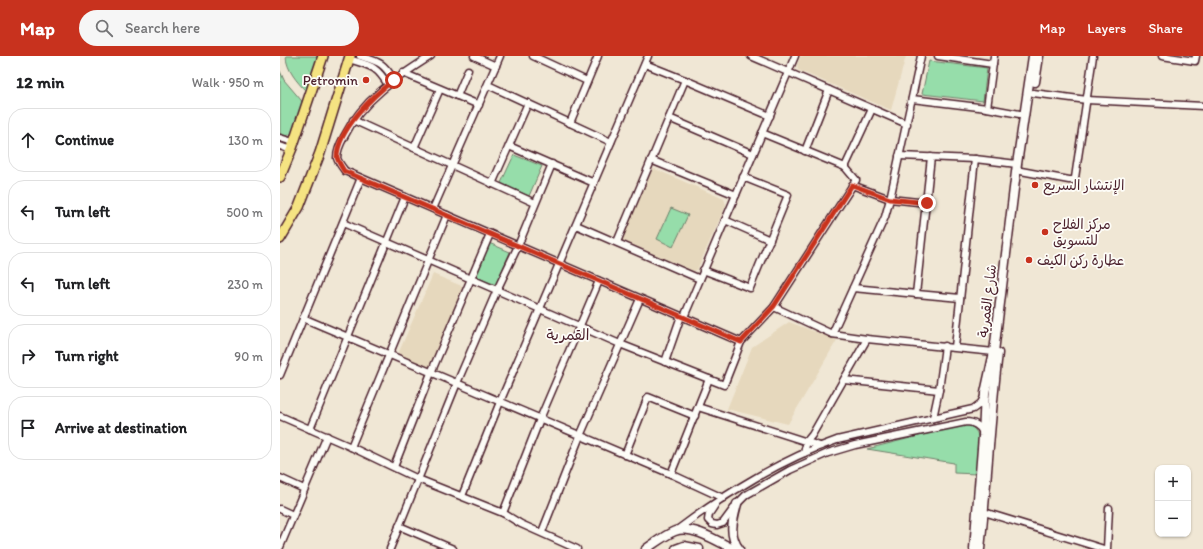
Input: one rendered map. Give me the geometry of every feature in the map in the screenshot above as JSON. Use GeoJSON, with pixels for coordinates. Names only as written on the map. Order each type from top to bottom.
{"type":"FeatureCollection","features":[{"type":"Feature","properties":{"kind":"main road"},"geometry":{"type":"LineString","coordinates":[[280,176],[323,56]]}},
{"type":"Feature","properties":{"kind":"main road"},"geometry":{"type":"LineString","coordinates":[[280,239],[299,208],[320,153],[350,58]]}},
{"type":"Feature","properties":{"kind":"street"},"geometry":{"type":"LineString","coordinates":[[360,56],[381,63],[388,70],[394,80]]}},
{"type":"Feature","properties":{"kind":"street"},"geometry":{"type":"LineString","coordinates":[[431,56],[394,80],[368,102],[353,120],[338,147],[337,159],[344,171],[741,342]]}},
{"type":"Feature","properties":{"kind":"street"},"geometry":{"type":"LineString","coordinates":[[474,56],[496,66]]}},
{"type":"Feature","properties":{"kind":"street"},"geometry":{"type":"LineString","coordinates":[[433,209],[500,56]]}},
{"type":"Feature","properties":{"kind":"street"},"geometry":{"type":"LineString","coordinates":[[533,56],[545,59],[588,81]]}},
{"type":"Feature","properties":{"kind":"street"},"geometry":{"type":"LineString","coordinates":[[570,123],[598,56]]}},
{"type":"Feature","properties":{"kind":"street"},"geometry":{"type":"LineString","coordinates":[[751,56],[907,124]]}},
{"type":"Feature","properties":{"kind":"street"},"geometry":{"type":"LineString","coordinates":[[665,362],[795,56]]}},
{"type":"Feature","properties":{"kind":"street"},"geometry":{"type":"LineString","coordinates":[[832,334],[885,217],[921,56]]}},
{"type":"Feature","properties":{"kind":"street"},"geometry":{"type":"LineString","coordinates":[[938,56],[993,64]]}},
{"type":"Feature","properties":{"kind":"street"},"geometry":{"type":"LineString","coordinates":[[987,108],[994,56]]}},
{"type":"Feature","properties":{"kind":"street","name":"شارع القمرية"},"geometry":{"type":"LineString","coordinates":[[974,549],[985,394],[994,352],[1033,56]]}},
{"type":"Feature","properties":{"kind":"street"},"geometry":{"type":"LineString","coordinates":[[980,549],[991,413],[1019,167],[1039,56]]}},
{"type":"Feature","properties":{"kind":"street"},"geometry":{"type":"LineString","coordinates":[[899,156],[975,160],[1019,167],[1073,180],[1075,178],[1093,56]]}},
{"type":"Feature","properties":{"kind":"street"},"geometry":{"type":"LineString","coordinates":[[1162,56],[1196,58],[1203,61]]}},
{"type":"Feature","properties":{"kind":"street"},"geometry":{"type":"LineString","coordinates":[[350,58],[375,68],[382,74],[388,85]]}},
{"type":"Feature","properties":{"kind":"street"},"geometry":{"type":"LineString","coordinates":[[462,496],[500,402],[646,58],[685,80],[770,116]]}},
{"type":"Feature","properties":{"kind":"street"},"geometry":{"type":"LineString","coordinates":[[457,96],[468,70]]}},
{"type":"Feature","properties":{"kind":"street"},"geometry":{"type":"LineString","coordinates":[[403,73],[479,105]]}},
{"type":"Feature","properties":{"kind":"street"},"geometry":{"type":"LineString","coordinates":[[617,242],[685,80]]}},
{"type":"Feature","properties":{"kind":"street"},"geometry":{"type":"LineString","coordinates":[[488,84],[611,142]]}},
{"type":"Feature","properties":{"kind":"street"},"geometry":{"type":"LineString","coordinates":[[414,148],[440,89]]}},
{"type":"Feature","properties":{"kind":"street"},"geometry":{"type":"LineString","coordinates":[[805,151],[829,90]]}},
{"type":"Feature","properties":{"kind":"street"},"geometry":{"type":"LineString","coordinates":[[1033,93],[1087,100],[1203,106]]}},
{"type":"Feature","properties":{"kind":"street"},"geometry":{"type":"LineString","coordinates":[[912,99],[987,108],[1025,115]]}},
{"type":"Feature","properties":{"kind":"street"},"geometry":{"type":"LineString","coordinates":[[492,184],[528,103]]}},
{"type":"Feature","properties":{"kind":"street"},"geometry":{"type":"LineString","coordinates":[[845,167],[872,109]]}},
{"type":"Feature","properties":{"kind":"street"},"geometry":{"type":"LineString","coordinates":[[669,118],[753,154]]}},
{"type":"Feature","properties":{"kind":"street"},"geometry":{"type":"LineString","coordinates":[[353,120],[535,203]]}},
{"type":"Feature","properties":{"kind":"street"},"geometry":{"type":"LineString","coordinates":[[343,223],[620,344],[724,385],[741,342],[774,306],[856,180],[845,167],[762,133]]}},
{"type":"Feature","properties":{"kind":"street"},"geometry":{"type":"LineString","coordinates":[[280,138],[292,146]]}},
{"type":"Feature","properties":{"kind":"street"},"geometry":{"type":"LineString","coordinates":[[280,146],[292,146]]}},
{"type":"Feature","properties":{"kind":"street"},"geometry":{"type":"LineString","coordinates":[[509,146],[594,183]]}},
{"type":"Feature","properties":{"kind":"street"},"geometry":{"type":"LineString","coordinates":[[916,294],[931,157]]}},
{"type":"Feature","properties":{"kind":"street"},"geometry":{"type":"LineString","coordinates":[[651,160],[736,195]]}},
{"type":"Feature","properties":{"kind":"street"},"geometry":{"type":"LineString","coordinates":[[955,347],[975,160]]}},
{"type":"Feature","properties":{"kind":"street"},"geometry":{"type":"LineString","coordinates":[[390,549],[457,383],[497,290],[518,246],[552,164]]}},
{"type":"Feature","properties":{"kind":"street"},"geometry":{"type":"LineString","coordinates":[[703,270],[750,288],[788,195],[743,177]]}},
{"type":"Feature","properties":{"kind":"street"},"geometry":{"type":"LineString","coordinates":[[280,375],[361,178]]}},
{"type":"Feature","properties":{"kind":"street"},"geometry":{"type":"LineString","coordinates":[[852,185],[890,199],[927,203]]}},
{"type":"Feature","properties":{"kind":"street"},"geometry":{"type":"LineString","coordinates":[[310,428],[405,197]]}},
{"type":"Feature","properties":{"kind":"street"},"geometry":{"type":"LineString","coordinates":[[351,447],[447,215]]}},
{"type":"Feature","properties":{"kind":"street"},"geometry":{"type":"LineString","coordinates":[[725,220],[770,240]]}},
{"type":"Feature","properties":{"kind":"street"},"geometry":{"type":"LineString","coordinates":[[576,224],[700,279]]}},
{"type":"Feature","properties":{"kind":"street"},"geometry":{"type":"LineString","coordinates":[[394,467],[431,372],[490,234]]}},
{"type":"Feature","properties":{"kind":"street"},"geometry":{"type":"LineString","coordinates":[[503,513],[540,419],[599,281]]}},
{"type":"Feature","properties":{"kind":"street"},"geometry":{"type":"LineString","coordinates":[[853,288],[960,298]]}},
{"type":"Feature","properties":{"kind":"street"},"geometry":{"type":"LineString","coordinates":[[542,532],[580,436],[640,298]]}},
{"type":"Feature","properties":{"kind":"street"},"geometry":{"type":"LineString","coordinates":[[774,306],[832,334],[994,352]]}},
{"type":"Feature","properties":{"kind":"street"},"geometry":{"type":"LineString","coordinates":[[303,318],[671,474],[723,498]]}},
{"type":"Feature","properties":{"kind":"street"},"geometry":{"type":"LineString","coordinates":[[804,453],[807,441],[867,339]]}},
{"type":"Feature","properties":{"kind":"street"},"geometry":{"type":"LineString","coordinates":[[933,418],[939,390],[945,346]]}},
{"type":"Feature","properties":{"kind":"street"},"geometry":{"type":"LineString","coordinates":[[671,474],[709,379]]}},
{"type":"Feature","properties":{"kind":"street"},"geometry":{"type":"LineString","coordinates":[[844,380],[939,390]]}},
{"type":"Feature","properties":{"kind":"street"},"geometry":{"type":"LineString","coordinates":[[646,549],[723,498],[763,474],[804,453],[837,440],[973,409],[981,403],[985,394]]}},
{"type":"Feature","properties":{"kind":"street"},"geometry":{"type":"LineString","coordinates":[[625,455],[648,397],[695,416]]}},
{"type":"Feature","properties":{"kind":"street"},"geometry":{"type":"LineString","coordinates":[[698,407],[820,446]]}},
{"type":"Feature","properties":{"kind":"street"},"geometry":{"type":"LineString","coordinates":[[280,416],[310,428],[418,479],[503,513],[521,524],[542,532],[577,549]]}},
{"type":"Feature","properties":{"kind":"street"},"geometry":{"type":"LineString","coordinates":[[723,498],[714,506],[709,514],[708,520],[712,524],[717,525],[723,523],[737,504],[746,495],[790,470],[828,453],[854,445],[966,422],[977,425],[982,431],[983,436]]}},
{"type":"Feature","properties":{"kind":"street"},"geometry":{"type":"LineString","coordinates":[[280,547],[292,515],[327,436]]}},
{"type":"Feature","properties":{"kind":"street"},"geometry":{"type":"LineString","coordinates":[[280,478],[304,489]]}},
{"type":"Feature","properties":{"kind":"street"},"geometry":{"type":"LineString","coordinates":[[737,504],[732,526],[732,535],[735,544],[739,549]]}},
{"type":"Feature","properties":{"kind":"street"},"geometry":{"type":"LineString","coordinates":[[1107,549],[1109,508]]}},
{"type":"Feature","properties":{"kind":"street"},"geometry":{"type":"LineString","coordinates":[[280,509],[292,515]]}},
{"type":"Feature","properties":{"kind":"street"},"geometry":{"type":"LineString","coordinates":[[984,512],[1104,549]]}},
{"type":"Feature","properties":{"kind":"street"},"geometry":{"type":"LineString","coordinates":[[399,526],[454,549]]}},
{"type":"Feature","properties":{"kind":"street"},"geometry":{"type":"LineString","coordinates":[[676,530],[694,531],[733,549]]}},
{"type":"Feature","properties":{"kind":"street"},"geometry":{"type":"LineString","coordinates":[[676,549],[684,546],[699,549]]}},
{"type":"Feature","properties":{"kind":"shaded area"},"geometry":{"type":"Polygon","coordinates":[[[801,56],[906,56],[891,110],[798,70],[797,65],[801,56]]]}},
{"type":"Feature","properties":{"kind":"shaded area"},"geometry":{"type":"Polygon","coordinates":[[[655,169],[724,199],[726,205],[697,270],[694,271],[624,241],[622,237],[651,170],[655,169]]]}},
{"type":"Feature","properties":{"kind":"shaded area"},"geometry":{"type":"Polygon","coordinates":[[[433,274],[464,287],[430,368],[398,354],[433,274]]]}},
{"type":"Feature","properties":{"kind":"shaded area"},"geometry":{"type":"Polygon","coordinates":[[[789,322],[837,340],[788,424],[727,409],[752,347],[789,322]]]}},
{"type":"Feature","properties":{"kind":"green space"},"geometry":{"type":"Polygon","coordinates":[[[286,56],[318,56],[306,91],[290,70],[286,61],[286,56]]]}},
{"type":"Feature","properties":{"kind":"green space"},"geometry":{"type":"Polygon","coordinates":[[[929,61],[987,68],[983,101],[922,94],[929,61]]]}},
{"type":"Feature","properties":{"kind":"green space"},"geometry":{"type":"Polygon","coordinates":[[[280,71],[284,80],[303,104],[294,132],[287,136],[280,134],[280,71]]]}},
{"type":"Feature","properties":{"kind":"green space"},"geometry":{"type":"Polygon","coordinates":[[[514,155],[542,166],[529,196],[501,183],[514,155]]]}},
{"type":"Feature","properties":{"kind":"green space"},"geometry":{"type":"Polygon","coordinates":[[[671,208],[688,215],[673,247],[657,239],[671,208]]]}},
{"type":"Feature","properties":{"kind":"green space"},"geometry":{"type":"Polygon","coordinates":[[[489,243],[510,252],[496,285],[476,277],[489,243]]]}},
{"type":"Feature","properties":{"kind":"green space"},"geometry":{"type":"Polygon","coordinates":[[[966,424],[973,427],[979,438],[980,445],[976,474],[954,473],[954,463],[867,449],[966,424]]]}},
{"type":"Feature","properties":{"kind":"place","name":"Petromin"},"geometry":{"type":"Point","coordinates":[366,80]}},
{"type":"Feature","properties":{"kind":"place","name":"الإنتشار السريع"},"geometry":{"type":"Point","coordinates":[1035,185]}},
{"type":"Feature","properties":{"kind":"place","name":"مركز الفلاح للتسويق"},"geometry":{"type":"Point","coordinates":[1045,232]}},
{"type":"Feature","properties":{"kind":"place","name":"عطارة ركن الكيف"},"geometry":{"type":"Point","coordinates":[1029,260]}},
{"type":"Feature","properties":{"kind":"district","name":"القمرية"},"geometry":{"type":"Point","coordinates":[568,335]}},
{"type":"Feature","properties":{"kind":"route"},"geometry":{"type":"LineString","coordinates":[[394,80],[368,102],[350,124],[338,147],[337,159],[344,171],[741,342],[774,306],[852,185],[890,199],[927,203]]}}]}
